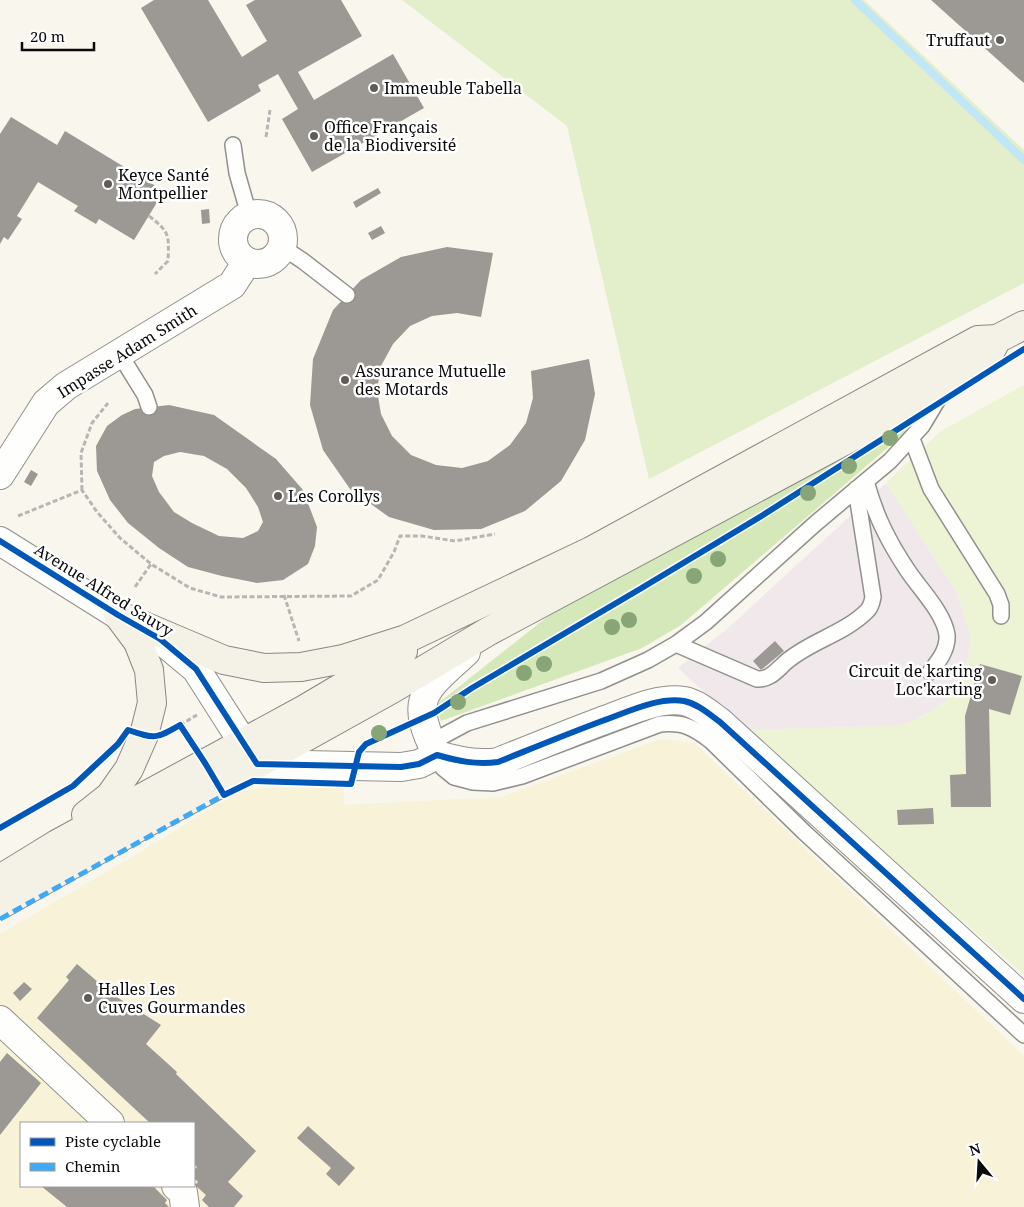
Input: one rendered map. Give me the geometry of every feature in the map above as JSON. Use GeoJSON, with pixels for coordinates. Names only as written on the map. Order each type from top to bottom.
{"type":"FeatureCollection","features":[{"type":"Feature","properties":{"kind":"main road"},"geometry":{"type":"LineString","coordinates":[[0,896],[2,892],[235,761],[392,689],[489,631],[872,426],[1024,325]]}},
{"type":"Feature","properties":{"kind":"main road"},"geometry":{"type":"LineString","coordinates":[[118,615],[224,660],[264,668],[301,666],[343,659],[406,639],[591,551],[978,340],[992,348]]}},
{"type":"Feature","properties":{"kind":"main road"},"geometry":{"type":"LineString","coordinates":[[0,905],[153,819],[250,754],[305,709],[501,594]]}},
{"type":"Feature","properties":{"kind":"main road"},"geometry":{"type":"LineString","coordinates":[[0,866],[83,817],[110,796],[129,769],[144,736],[152,703],[149,670],[138,642],[118,615]]}},
{"type":"Feature","properties":{"kind":"main road"},"geometry":{"type":"LineString","coordinates":[[0,878],[57,844],[205,763],[250,754]]}},
{"type":"Feature","properties":{"kind":"street"},"geometry":{"type":"LineString","coordinates":[[266,214],[273,218],[283,231],[282,248],[272,261],[264,264],[247,262],[235,250],[233,234],[236,226],[249,216],[266,214]]}},
{"type":"Feature","properties":{"kind":"street","name":"Impasse Adam Smith"},"geometry":{"type":"LineString","coordinates":[[0,475],[46,403],[66,386],[232,285],[247,262]]}},
{"type":"Feature","properties":{"kind":"street","name":"Avenue Alfred Sauvy"},"geometry":{"type":"LineString","coordinates":[[0,541],[160,639],[196,669],[250,754]]}},
{"type":"Feature","properties":{"kind":"street"},"geometry":{"type":"LineString","coordinates":[[437,755],[428,737],[423,718],[422,706],[426,693],[434,681],[489,631]]}},
{"type":"Feature","properties":{"kind":"street"},"geometry":{"type":"LineString","coordinates":[[250,754],[401,767],[419,764],[437,755],[469,763],[484,764],[498,762],[657,702],[672,700],[686,702],[695,705],[720,722],[1024,999]]}},
{"type":"Feature","properties":{"kind":"street"},"geometry":{"type":"LineString","coordinates":[[0,1020],[109,1122]]}},
{"type":"Feature","properties":{"kind":"street"},"geometry":{"type":"LineString","coordinates":[[177,1187],[183,1192],[185,1207]]}},
{"type":"Feature","properties":{"kind":"lane"},"geometry":{"type":"LineString","coordinates":[[233,145],[237,173],[249,216]]}},
{"type":"Feature","properties":{"kind":"lane"},"geometry":{"type":"LineString","coordinates":[[282,248],[303,260],[347,295]]}},
{"type":"Feature","properties":{"kind":"lane"},"geometry":{"type":"LineString","coordinates":[[992,348],[947,385],[930,416],[912,438],[706,622],[676,644],[648,660],[601,681],[467,723],[442,737],[437,743],[437,755],[443,768],[454,777],[473,782],[493,783],[522,776],[660,724],[677,723],[693,729],[711,741],[804,832],[1024,1035]]}},
{"type":"Feature","properties":{"kind":"lane"},"geometry":{"type":"LineString","coordinates":[[119,353],[146,395],[149,408]]}},
{"type":"Feature","properties":{"kind":"lane"},"geometry":{"type":"LineString","coordinates":[[912,438],[931,489],[997,594],[1001,605],[1001,616]]}},
{"type":"Feature","properties":{"kind":"lane"},"geometry":{"type":"LineString","coordinates":[[676,644],[757,679],[763,679],[774,673],[796,654],[852,623],[868,610],[872,604],[873,597],[861,485]]}},
{"type":"Feature","properties":{"kind":"lane"},"geometry":{"type":"LineString","coordinates":[[861,485],[872,504],[880,525],[908,571],[940,616],[945,627],[947,637],[946,648],[930,672]]}},
{"type":"Feature","properties":{"kind":"path"},"geometry":{"type":"LineString","coordinates":[[266,137],[270,110]]}},
{"type":"Feature","properties":{"kind":"path"},"geometry":{"type":"LineString","coordinates":[[149,216],[164,228],[169,242],[168,261],[155,274]]}},
{"type":"Feature","properties":{"kind":"path"},"geometry":{"type":"LineString","coordinates":[[108,403],[92,423],[81,453],[82,490],[97,512],[120,538],[151,564],[190,588],[220,597],[351,596],[378,580],[394,552],[400,536],[422,536],[455,541],[495,534]]}},
{"type":"Feature","properties":{"kind":"path"},"geometry":{"type":"LineString","coordinates":[[18,516],[82,490]]}},
{"type":"Feature","properties":{"kind":"path"},"geometry":{"type":"LineString","coordinates":[[136,587],[151,564]]}},
{"type":"Feature","properties":{"kind":"path"},"geometry":{"type":"LineString","coordinates":[[284,596],[301,649]]}},
{"type":"Feature","properties":{"kind":"path"},"geometry":{"type":"LineString","coordinates":[[144,736],[159,737],[180,725],[205,763]]}},
{"type":"Feature","properties":{"kind":"shaded area"},"geometry":{"type":"Polygon","coordinates":[[[886,483],[958,594],[971,638],[966,670],[956,689],[946,701],[907,724],[745,730],[678,668],[727,629],[886,483]]]}},
{"type":"Feature","properties":{"kind":"shaded area"},"geometry":{"type":"Polygon","coordinates":[[[661,739],[694,743],[1024,1056],[1024,1207],[0,1207],[0,934],[215,806],[245,791],[266,787],[344,788],[344,805],[502,797],[661,739]]]}},
{"type":"Feature","properties":{"kind":"green space"},"geometry":{"type":"Polygon","coordinates":[[[402,0],[864,0],[1024,150],[1024,283],[649,479],[567,126],[402,0]]]}},
{"type":"Feature","properties":{"kind":"green space","name":"Circuit de karting Loc'karting"},"geometry":{"type":"Polygon","coordinates":[[[1024,385],[1024,975],[745,730],[907,724],[926,715],[946,701],[956,690],[966,670],[971,638],[958,594],[886,483],[941,431],[1024,385]]]}},
{"type":"Feature","properties":{"kind":"green space"},"geometry":{"type":"Polygon","coordinates":[[[898,420],[906,432],[681,625],[642,648],[441,721],[436,705],[557,609],[898,420]]]}},
{"type":"Feature","properties":{"kind":"building","name":"Immeuble Tabella"},"geometry":{"type":"Polygon","coordinates":[[[154,0],[208,0],[242,57],[267,41],[246,5],[255,0],[341,0],[362,36],[298,72],[314,100],[393,54],[424,108],[312,172],[282,119],[298,109],[278,74],[258,85],[261,91],[208,122],[141,8],[154,0]]]}},
{"type":"Feature","properties":{"kind":"building","name":"Truffaut"},"geometry":{"type":"Polygon","coordinates":[[[931,0],[1024,0],[1024,83],[1018,78],[931,0]]]}},
{"type":"Feature","properties":{"kind":"building"},"geometry":{"type":"Polygon","coordinates":[[[11,117],[57,145],[65,131],[164,191],[134,240],[99,219],[96,224],[74,211],[78,206],[38,182],[17,216],[22,219],[8,240],[4,237],[0,244],[0,134],[11,117]]]}},
{"type":"Feature","properties":{"kind":"building"},"geometry":{"type":"Polygon","coordinates":[[[378,188],[381,193],[356,208],[353,202],[378,188]]]}},
{"type":"Feature","properties":{"kind":"building"},"geometry":{"type":"Polygon","coordinates":[[[209,209],[210,223],[202,224],[201,210],[209,209]]]}},
{"type":"Feature","properties":{"kind":"building"},"geometry":{"type":"Polygon","coordinates":[[[381,226],[385,233],[372,240],[368,233],[381,226]]]}},
{"type":"Feature","properties":{"kind":"building","name":"Assurance Mutuelle des Motards"},"geometry":{"type":"Polygon","coordinates":[[[447,247],[493,253],[481,317],[457,313],[432,316],[410,326],[393,344],[381,366],[377,390],[381,414],[392,436],[411,455],[436,465],[462,468],[488,461],[510,445],[526,423],[533,398],[531,371],[589,359],[595,394],[585,440],[561,481],[525,511],[481,529],[434,530],[389,517],[350,489],[323,450],[310,405],[313,359],[333,310],[361,280],[401,257],[447,247]]]}},
{"type":"Feature","properties":{"kind":"building","name":"Les Corollys"},"geometry":{"type":"Polygon","coordinates":[[[169,405],[214,415],[276,459],[303,490],[317,527],[315,546],[308,564],[283,580],[257,583],[222,576],[188,567],[159,548],[128,523],[110,500],[97,471],[96,446],[107,426],[122,415],[135,409],[169,405]],[[180,452],[164,456],[154,462],[152,476],[159,492],[174,512],[219,536],[243,538],[258,531],[263,522],[258,507],[246,488],[227,469],[204,456],[180,452]]]}},
{"type":"Feature","properties":{"kind":"building"},"geometry":{"type":"Polygon","coordinates":[[[31,470],[38,474],[31,486],[24,482],[31,470]]]}},
{"type":"Feature","properties":{"kind":"building"},"geometry":{"type":"Polygon","coordinates":[[[775,641],[784,651],[761,670],[753,661],[775,641]]]}},
{"type":"Feature","properties":{"kind":"building"},"geometry":{"type":"Polygon","coordinates":[[[980,664],[1022,676],[1010,715],[989,709],[991,807],[951,807],[950,775],[966,774],[965,716],[980,664]]]}},
{"type":"Feature","properties":{"kind":"building"},"geometry":{"type":"Polygon","coordinates":[[[933,808],[934,824],[898,825],[897,810],[933,808]]]}},
{"type":"Feature","properties":{"kind":"building"},"geometry":{"type":"Polygon","coordinates":[[[77,964],[112,994],[161,1025],[146,1044],[177,1072],[176,1074],[256,1151],[228,1182],[243,1196],[234,1207],[209,1207],[202,1200],[206,1195],[195,1185],[198,1182],[195,1179],[195,1169],[197,1167],[195,1165],[195,1122],[149,1122],[37,1018],[69,980],[66,977],[77,964]]]}},
{"type":"Feature","properties":{"kind":"building"},"geometry":{"type":"Polygon","coordinates":[[[24,982],[32,989],[20,1001],[13,993],[24,982]]]}},
{"type":"Feature","properties":{"kind":"building"},"geometry":{"type":"Polygon","coordinates":[[[7,1053],[41,1083],[0,1135],[0,1062],[7,1053]]]}},
{"type":"Feature","properties":{"kind":"building"},"geometry":{"type":"Polygon","coordinates":[[[308,1126],[355,1168],[339,1186],[326,1174],[331,1168],[297,1138],[308,1126]]]}},
{"type":"Feature","properties":{"kind":"building"},"geometry":{"type":"Polygon","coordinates":[[[42,1187],[154,1187],[167,1200],[165,1203],[169,1207],[67,1207],[42,1187]]]}},
{"type":"Feature","properties":{"kind":"waterway"},"geometry":{"type":"LineString","coordinates":[[855,0],[1024,160]]}},
{"type":"Feature","properties":{"kind":"marked path"},"geometry":{"type":"LineString","coordinates":[[0,919],[224,795]]}},
{"type":"Feature","properties":{"kind":"cycle path"},"geometry":{"type":"LineString","coordinates":[[0,828],[73,786],[118,744],[128,730],[155,736],[166,733],[180,725],[224,795],[253,781],[351,784],[359,752],[366,744],[434,713],[472,688],[763,515],[1024,349]]}},
{"type":"Feature","properties":{"kind":"cycle path"},"geometry":{"type":"LineString","coordinates":[[0,541],[160,639],[196,669],[257,764],[401,767],[419,764],[437,755],[467,762],[498,762],[653,703],[674,700],[694,704],[720,722],[1024,999]]}},
{"type":"Feature","properties":{"kind":"place","name":"Truffaut"},"geometry":{"type":"Point","coordinates":[1000,40]}},
{"type":"Feature","properties":{"kind":"place","name":"Immeuble Tabella"},"geometry":{"type":"Point","coordinates":[374,88]}},
{"type":"Feature","properties":{"kind":"place","name":"Office Français de la Biodiversité"},"geometry":{"type":"Point","coordinates":[314,136]}},
{"type":"Feature","properties":{"kind":"place","name":"Keyce Santé Montpellier"},"geometry":{"type":"Point","coordinates":[108,184]}},
{"type":"Feature","properties":{"kind":"place","name":"Assurance Mutuelle des Motards"},"geometry":{"type":"Point","coordinates":[345,380]}},
{"type":"Feature","properties":{"kind":"place","name":"Les Corollys"},"geometry":{"type":"Point","coordinates":[278,496]}},
{"type":"Feature","properties":{"kind":"place","name":"Circuit de karting Loc'karting"},"geometry":{"type":"Point","coordinates":[992,680]}},
{"type":"Feature","properties":{"kind":"place","name":"Halles Les Cuves Gourmandes"},"geometry":{"type":"Point","coordinates":[88,998]}}]}
